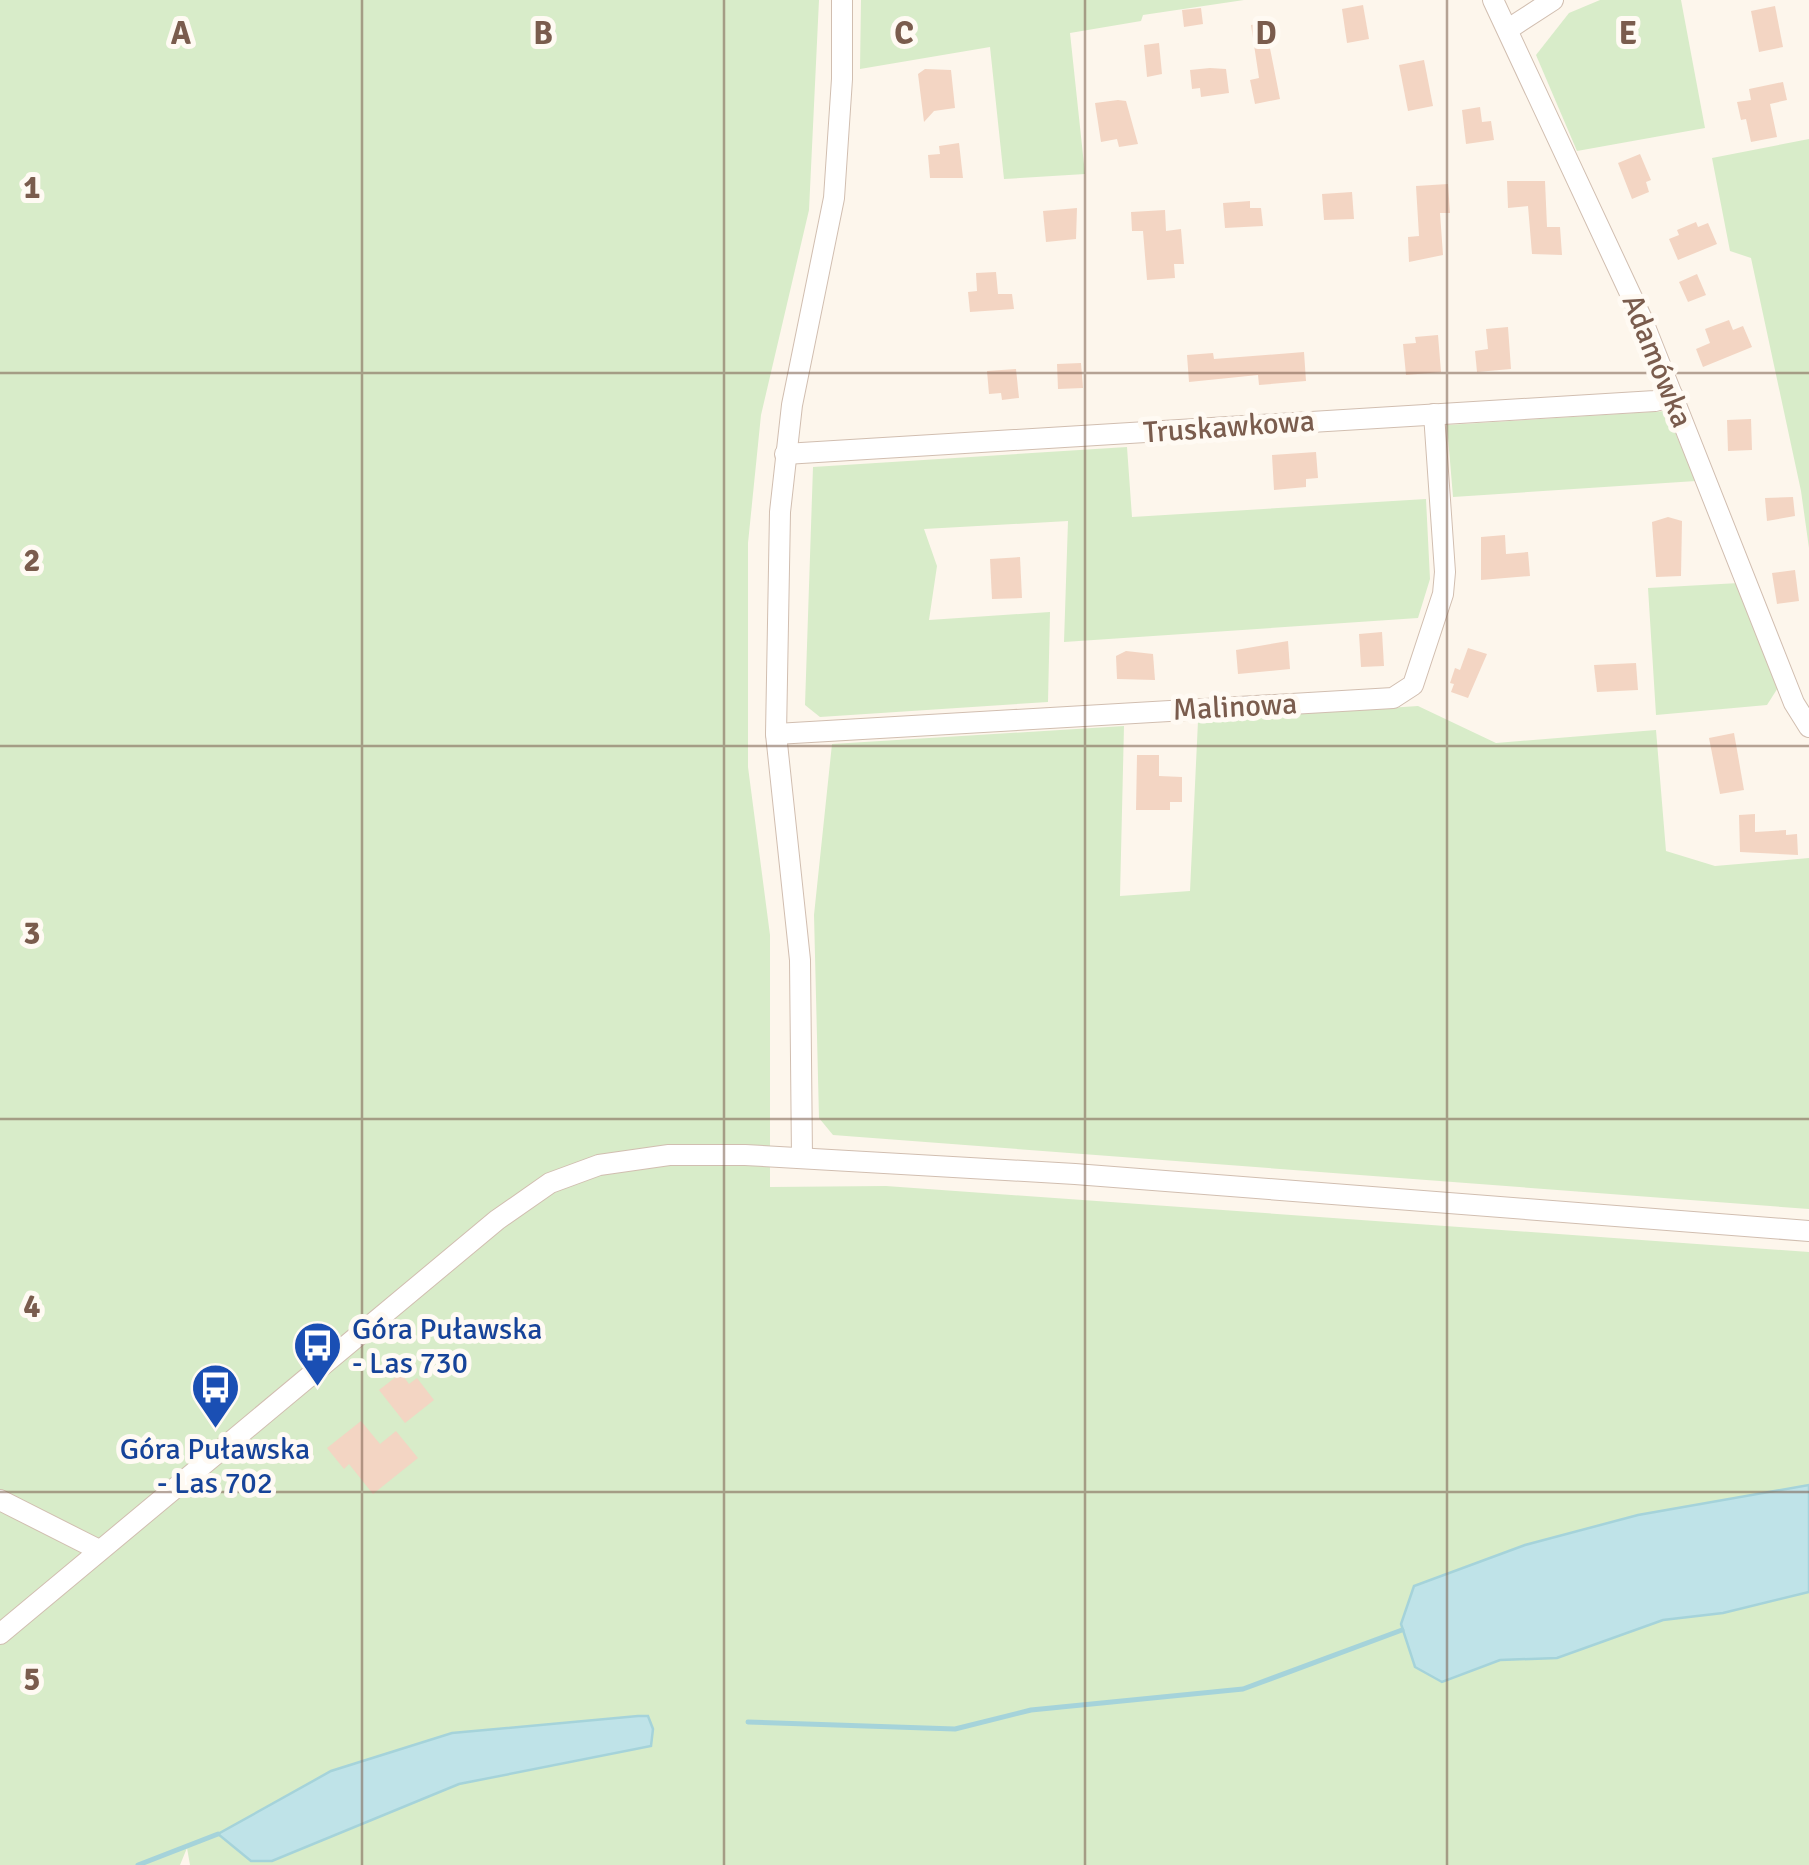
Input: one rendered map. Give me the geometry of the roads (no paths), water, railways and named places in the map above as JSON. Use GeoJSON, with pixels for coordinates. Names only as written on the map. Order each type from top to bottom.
{"type":"FeatureCollection","features":[{"type":"Feature","properties":{"kind":"street"},"geometry":{"type":"LineString","coordinates":[[802,1158],[800,960],[776,734],[780,512],[785,454],[834,198],[842,79],[842,0]]}},
{"type":"Feature","properties":{"kind":"street","name":"Adamówka"},"geometry":{"type":"LineString","coordinates":[[1494,0],[1510,28],[1672,396],[1729,547],[1794,703],[1809,727]]}},
{"type":"Feature","properties":{"kind":"street"},"geometry":{"type":"LineString","coordinates":[[1510,28],[1553,0]]}},
{"type":"Feature","properties":{"kind":"street","name":"Truskawkowa"},"geometry":{"type":"LineString","coordinates":[[785,454],[1672,396]]}},
{"type":"Feature","properties":{"kind":"street","name":"Malinowa"},"geometry":{"type":"LineString","coordinates":[[776,734],[1392,698],[1406,693],[1414,684],[1445,572],[1434,414]]}},
{"type":"Feature","properties":{"kind":"street"},"geometry":{"type":"LineString","coordinates":[[0,1634],[496,1220],[550,1183],[582,1170],[634,1158],[802,1158],[1809,1230]]}},
{"type":"Feature","properties":{"kind":"street"},"geometry":{"type":"LineString","coordinates":[[0,1500],[100,1550]]}},
{"type":"Feature","properties":{"kind":"water"},"geometry":{"type":"Polygon","coordinates":[[[1809,1485],[1809,1592],[1723,1613],[1663,1620],[1557,1658],[1500,1660],[1442,1682],[1415,1667],[1401,1624],[1414,1586],[1525,1545],[1638,1515],[1809,1485]]]}},
{"type":"Feature","properties":{"kind":"water"},"geometry":{"type":"Polygon","coordinates":[[[648,1716],[653,1729],[651,1746],[459,1784],[272,1861],[251,1861],[218,1834],[331,1771],[452,1733],[648,1716]]]}},
{"type":"Feature","properties":{"kind":"waterway"},"geometry":{"type":"LineString","coordinates":[[748,1722],[955,1729],[1031,1710],[1243,1689],[1402,1630]]}},
{"type":"Feature","properties":{"kind":"waterway"},"geometry":{"type":"LineString","coordinates":[[138,1865],[218,1834]]}},
{"type":"Feature","properties":{"kind":"place","name":"Góra Puławska - Las 730"},"geometry":{"type":"Point","coordinates":[317,1388]}},
{"type":"Feature","properties":{"kind":"place","name":"Góra Puławska - Las 702"},"geometry":{"type":"Point","coordinates":[215,1430]}}]}
